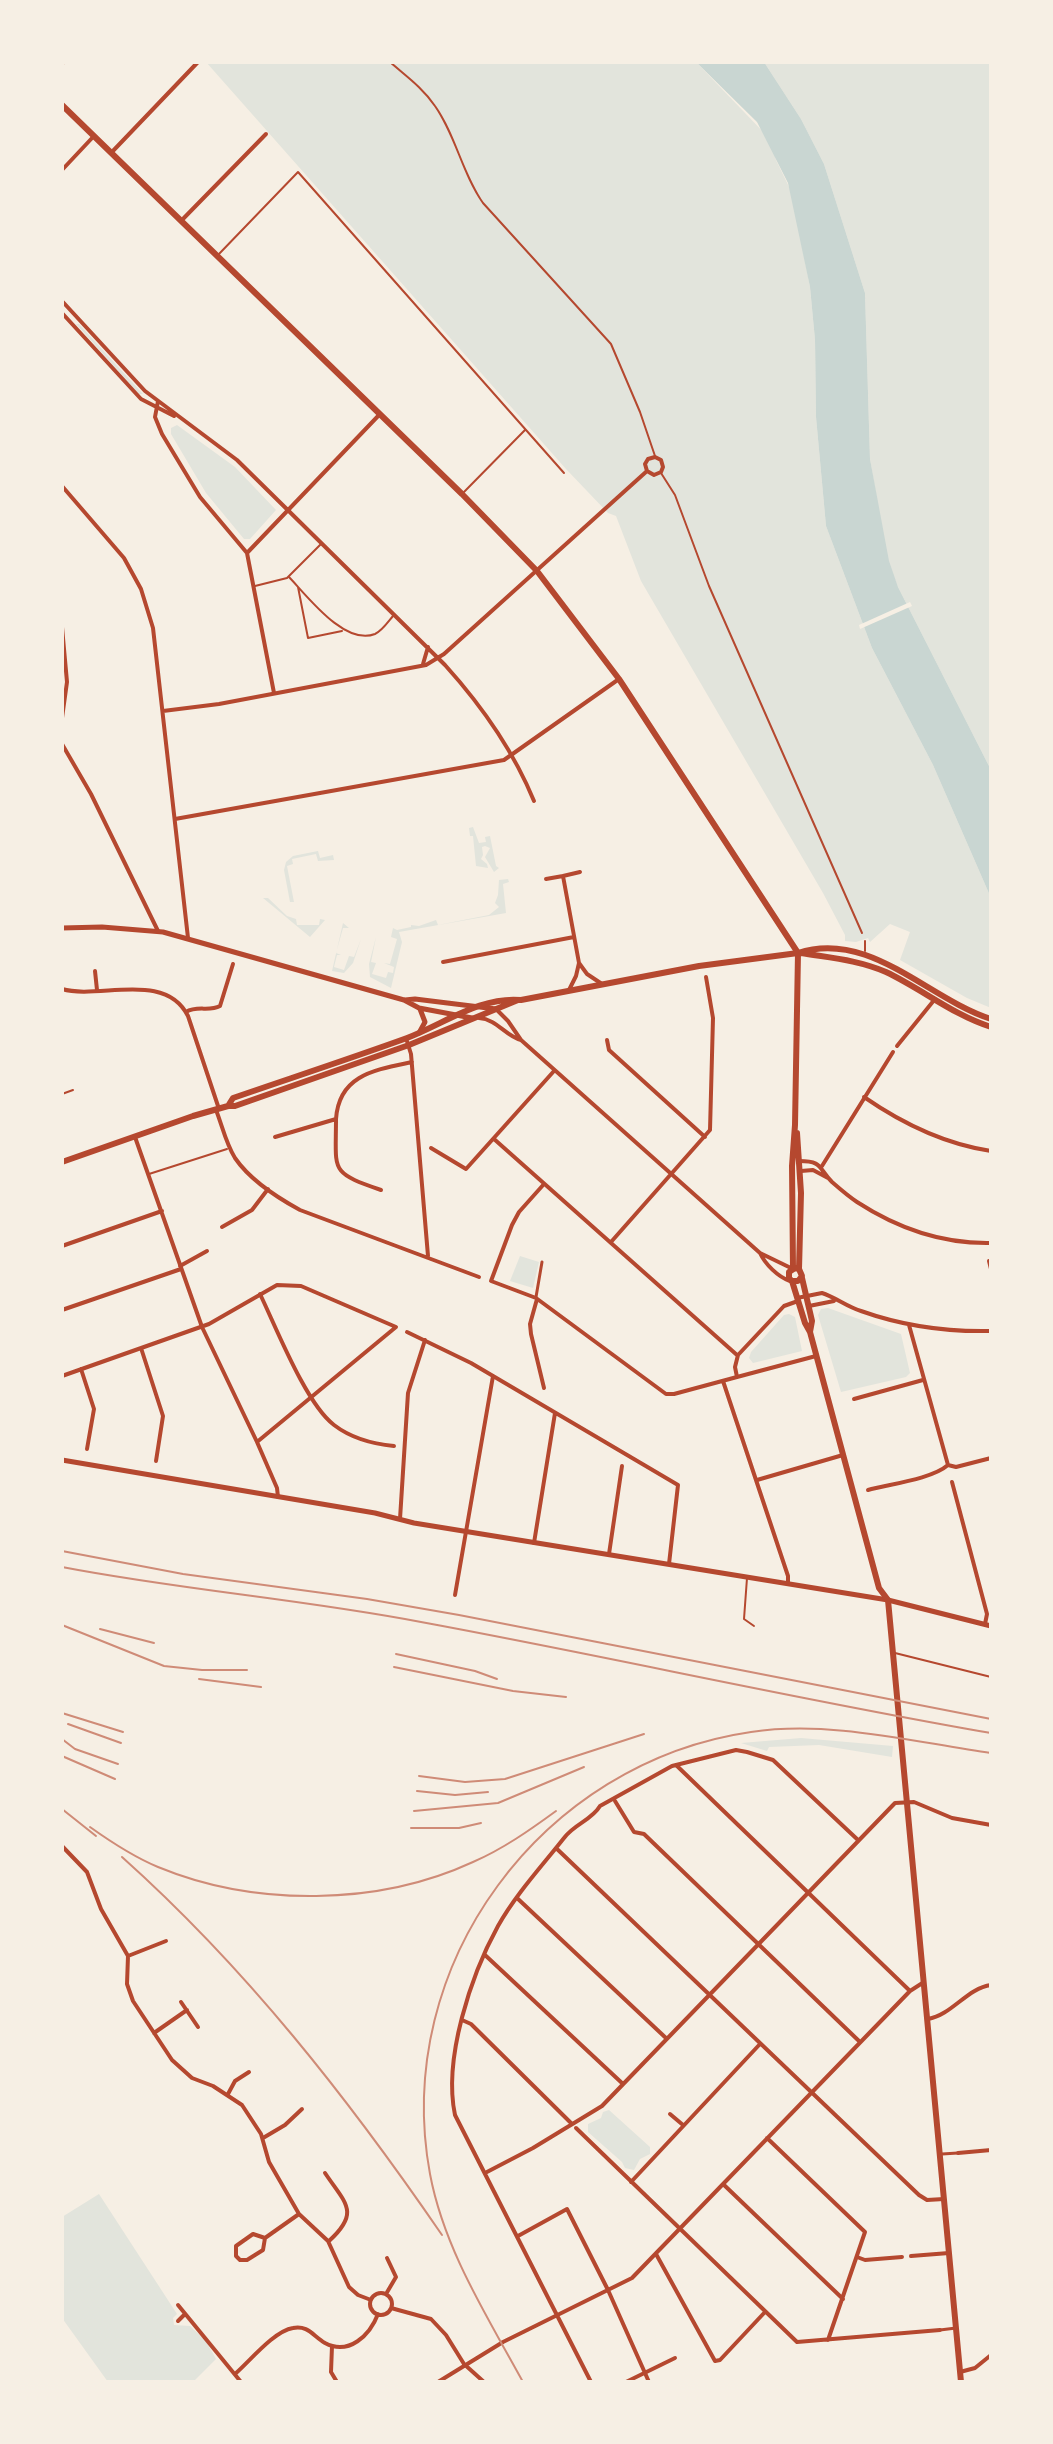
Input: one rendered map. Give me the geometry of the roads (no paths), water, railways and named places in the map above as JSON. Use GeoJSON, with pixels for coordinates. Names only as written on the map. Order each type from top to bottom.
{"type":"FeatureCollection","features":[{"type":"Feature","properties":{"kind":"main road"},"geometry":{"type":"LineString","coordinates":[[62,105],[462,494],[537,571],[619,679],[798,953],[796,1269],[802,1278],[812,1321],[810,1332]]}},
{"type":"Feature","properties":{"kind":"main road"},"geometry":{"type":"LineString","coordinates":[[62,1162],[228,1106],[233,1098],[407,1042],[518,1000],[813,948],[824,947],[864,955],[898,969],[965,1008],[991,1019]]}},
{"type":"Feature","properties":{"kind":"main road"},"geometry":{"type":"LineString","coordinates":[[798,953],[839,957],[869,966],[991,1027]]}},
{"type":"Feature","properties":{"kind":"main road"},"geometry":{"type":"LineString","coordinates":[[407,1042],[480,1005],[510,998],[518,1000]]}},
{"type":"Feature","properties":{"kind":"main road"},"geometry":{"type":"LineString","coordinates":[[796,1269],[788,1276],[810,1332],[879,1588],[888,1600],[961,2382]]}},
{"type":"Feature","properties":{"kind":"main road"},"geometry":{"type":"LineString","coordinates":[[792,1281],[802,1278]]}},
{"type":"Feature","properties":{"kind":"street"},"geometry":{"type":"LineString","coordinates":[[111,153],[198,62]]}},
{"type":"Feature","properties":{"kind":"street"},"geometry":{"type":"LineString","coordinates":[[181,221],[266,134]]}},
{"type":"Feature","properties":{"kind":"street"},"geometry":{"type":"LineString","coordinates":[[62,170],[94,136]]}},
{"type":"Feature","properties":{"kind":"street"},"geometry":{"type":"LineString","coordinates":[[62,301],[145,391],[237,460],[428,647],[474,699],[513,755],[534,801]]}},
{"type":"Feature","properties":{"kind":"street"},"geometry":{"type":"LineString","coordinates":[[62,313],[139,397],[155,409],[181,419]]}},
{"type":"Feature","properties":{"kind":"street"},"geometry":{"type":"LineString","coordinates":[[158,401],[155,409],[158,427],[191,482],[247,553],[274,693]]}},
{"type":"Feature","properties":{"kind":"street"},"geometry":{"type":"LineString","coordinates":[[247,553],[380,414]]}},
{"type":"Feature","properties":{"kind":"street"},"geometry":{"type":"LineString","coordinates":[[163,711],[422,666],[438,658],[647,471],[647,461],[655,457],[662,462],[661,472],[654,475],[647,471]]}},
{"type":"Feature","properties":{"kind":"street"},"geometry":{"type":"LineString","coordinates":[[62,486],[124,558],[141,589],[153,628],[188,938]]}},
{"type":"Feature","properties":{"kind":"street"},"geometry":{"type":"LineString","coordinates":[[62,627],[67,682],[62,718]]}},
{"type":"Feature","properties":{"kind":"street"},"geometry":{"type":"LineString","coordinates":[[422,666],[428,647]]}},
{"type":"Feature","properties":{"kind":"street"},"geometry":{"type":"LineString","coordinates":[[175,819],[493,763],[513,755],[619,679]]}},
{"type":"Feature","properties":{"kind":"street"},"geometry":{"type":"LineString","coordinates":[[62,744],[91,794],[158,931]]}},
{"type":"Feature","properties":{"kind":"street"},"geometry":{"type":"LineString","coordinates":[[546,879],[580,872]]}},
{"type":"Feature","properties":{"kind":"street"},"geometry":{"type":"LineString","coordinates":[[563,876],[579,963],[568,991]]}},
{"type":"Feature","properties":{"kind":"street"},"geometry":{"type":"LineString","coordinates":[[62,928],[158,931],[188,938],[404,1000],[419,1008],[493,1021],[515,1039],[521,1040]]}},
{"type":"Feature","properties":{"kind":"street"},"geometry":{"type":"LineString","coordinates":[[443,962],[574,937]]}},
{"type":"Feature","properties":{"kind":"street"},"geometry":{"type":"LineString","coordinates":[[579,963],[587,974],[602,984]]}},
{"type":"Feature","properties":{"kind":"street"},"geometry":{"type":"LineString","coordinates":[[186,1012],[194,1008],[220,1006],[233,964]]}},
{"type":"Feature","properties":{"kind":"street"},"geometry":{"type":"LineString","coordinates":[[95,971],[97,990]]}},
{"type":"Feature","properties":{"kind":"street"},"geometry":{"type":"LineString","coordinates":[[611,1242],[710,1130],[713,1018],[706,974]]}},
{"type":"Feature","properties":{"kind":"street"},"geometry":{"type":"LineString","coordinates":[[62,989],[130,989],[157,992],[173,999],[186,1012],[230,1148],[249,1174],[300,1210],[536,1298],[666,1394],[817,1356]]}},
{"type":"Feature","properties":{"kind":"street"},"geometry":{"type":"LineString","coordinates":[[897,1046],[935,999]]}},
{"type":"Feature","properties":{"kind":"street"},"geometry":{"type":"LineString","coordinates":[[404,1000],[480,1005],[496,1009],[514,1027],[521,1040],[760,1253],[796,1269]]}},
{"type":"Feature","properties":{"kind":"street"},"geometry":{"type":"LineString","coordinates":[[419,1008],[425,1022],[419,1034]]}},
{"type":"Feature","properties":{"kind":"street"},"geometry":{"type":"LineString","coordinates":[[607,1040],[609,1050],[705,1137]]}},
{"type":"Feature","properties":{"kind":"street"},"geometry":{"type":"LineString","coordinates":[[407,1042],[412,1062],[428,1256]]}},
{"type":"Feature","properties":{"kind":"street"},"geometry":{"type":"LineString","coordinates":[[822,1166],[893,1052]]}},
{"type":"Feature","properties":{"kind":"street"},"geometry":{"type":"LineString","coordinates":[[381,1190],[340,1173],[336,1167],[336,1119],[340,1094],[355,1080],[412,1062]]}},
{"type":"Feature","properties":{"kind":"street"},"geometry":{"type":"LineString","coordinates":[[431,1148],[466,1169],[554,1070]]}},
{"type":"Feature","properties":{"kind":"street"},"geometry":{"type":"LineString","coordinates":[[864,1097],[921,1131],[991,1151]]}},
{"type":"Feature","properties":{"kind":"street"},"geometry":{"type":"LineString","coordinates":[[275,1137],[336,1119]]}},
{"type":"Feature","properties":{"kind":"street"},"geometry":{"type":"LineString","coordinates":[[135,1137],[202,1327],[257,1442],[278,1497]]}},
{"type":"Feature","properties":{"kind":"street"},"geometry":{"type":"LineString","coordinates":[[494,1139],[738,1355]]}},
{"type":"Feature","properties":{"kind":"street"},"geometry":{"type":"LineString","coordinates":[[796,1161],[822,1166],[828,1178]]}},
{"type":"Feature","properties":{"kind":"street"},"geometry":{"type":"LineString","coordinates":[[796,1171],[813,1170],[856,1201],[899,1225],[935,1237],[991,1243]]}},
{"type":"Feature","properties":{"kind":"street"},"geometry":{"type":"LineString","coordinates":[[491,1281],[519,1212],[544,1184]]}},
{"type":"Feature","properties":{"kind":"street"},"geometry":{"type":"LineString","coordinates":[[222,1227],[250,1211],[268,1189]]}},
{"type":"Feature","properties":{"kind":"street"},"geometry":{"type":"LineString","coordinates":[[62,1246],[162,1211]]}},
{"type":"Feature","properties":{"kind":"street"},"geometry":{"type":"LineString","coordinates":[[62,1310],[180,1268],[207,1251]]}},
{"type":"Feature","properties":{"kind":"street"},"geometry":{"type":"LineString","coordinates":[[760,1253],[763,1260],[785,1280],[792,1281]]}},
{"type":"Feature","properties":{"kind":"street"},"geometry":{"type":"LineString","coordinates":[[989,1261],[991,1269]]}},
{"type":"Feature","properties":{"kind":"street"},"geometry":{"type":"LineString","coordinates":[[542,1262],[530,1324],[544,1388]]}},
{"type":"Feature","properties":{"kind":"street"},"geometry":{"type":"LineString","coordinates":[[62,1376],[202,1327],[277,1285],[301,1286],[396,1327],[257,1442]]}},
{"type":"Feature","properties":{"kind":"street"},"geometry":{"type":"LineString","coordinates":[[737,1377],[735,1367],[738,1355],[780,1309],[806,1296],[822,1293],[834,1301],[909,1324],[949,1330],[991,1331]]}},
{"type":"Feature","properties":{"kind":"street"},"geometry":{"type":"LineString","coordinates":[[260,1294],[311,1398],[333,1425],[372,1444],[394,1446]]}},
{"type":"Feature","properties":{"kind":"street"},"geometry":{"type":"LineString","coordinates":[[797,1302],[808,1306],[834,1301]]}},
{"type":"Feature","properties":{"kind":"street"},"geometry":{"type":"LineString","coordinates":[[909,1324],[948,1465]]}},
{"type":"Feature","properties":{"kind":"street"},"geometry":{"type":"LineString","coordinates":[[407,1332],[493,1376],[678,1485],[669,1564]]}},
{"type":"Feature","properties":{"kind":"street"},"geometry":{"type":"LineString","coordinates":[[400,1519],[408,1393],[425,1340]]}},
{"type":"Feature","properties":{"kind":"street"},"geometry":{"type":"LineString","coordinates":[[141,1348],[163,1416],[156,1461]]}},
{"type":"Feature","properties":{"kind":"street"},"geometry":{"type":"LineString","coordinates":[[81,1369],[94,1409],[87,1449]]}},
{"type":"Feature","properties":{"kind":"street"},"geometry":{"type":"LineString","coordinates":[[455,1595],[493,1376]]}},
{"type":"Feature","properties":{"kind":"street"},"geometry":{"type":"LineString","coordinates":[[854,1399],[923,1380]]}},
{"type":"Feature","properties":{"kind":"street"},"geometry":{"type":"LineString","coordinates":[[723,1381],[788,1576],[788,1584]]}},
{"type":"Feature","properties":{"kind":"street"},"geometry":{"type":"LineString","coordinates":[[534,1543],[555,1413]]}},
{"type":"Feature","properties":{"kind":"street"},"geometry":{"type":"LineString","coordinates":[[757,1480],[844,1455]]}},
{"type":"Feature","properties":{"kind":"street"},"geometry":{"type":"LineString","coordinates":[[948,1465],[956,1467],[991,1458]]}},
{"type":"Feature","properties":{"kind":"street"},"geometry":{"type":"LineString","coordinates":[[62,1460],[534,1543],[888,1600],[988,1625],[952,1482]]}},
{"type":"Feature","properties":{"kind":"street"},"geometry":{"type":"LineString","coordinates":[[868,1490],[926,1475],[948,1465]]}},
{"type":"Feature","properties":{"kind":"street"},"geometry":{"type":"LineString","coordinates":[[609,1555],[622,1466]]}},
{"type":"Feature","properties":{"kind":"street"},"geometry":{"type":"LineString","coordinates":[[591,2382],[455,2115],[452,2099],[462,2020],[498,1927],[567,1833],[593,1816],[600,1806],[676,1765],[736,1750],[773,1760],[858,1840]]}},
{"type":"Feature","properties":{"kind":"street"},"geometry":{"type":"LineString","coordinates":[[676,1765],[910,1991]]}},
{"type":"Feature","properties":{"kind":"street"},"geometry":{"type":"LineString","coordinates":[[615,1801],[634,1832],[644,1834],[860,2043]]}},
{"type":"Feature","properties":{"kind":"street"},"geometry":{"type":"LineString","coordinates":[[485,2173],[574,2126],[602,2106],[890,1806],[907,1802],[962,1821],[991,1825]]}},
{"type":"Feature","properties":{"kind":"street"},"geometry":{"type":"LineString","coordinates":[[62,1846],[87,1872],[101,1909],[128,1956],[129,1993],[154,2033],[181,2070],[228,2094],[242,2105],[263,2138],[269,2162],[299,2214],[328,2241],[349,2287],[371,2300]]}},
{"type":"Feature","properties":{"kind":"street"},"geometry":{"type":"LineString","coordinates":[[556,1848],[919,2195],[927,2200],[944,2199]]}},
{"type":"Feature","properties":{"kind":"street"},"geometry":{"type":"LineString","coordinates":[[517,1898],[667,2039]]}},
{"type":"Feature","properties":{"kind":"street"},"geometry":{"type":"LineString","coordinates":[[128,1956],[166,1941]]}},
{"type":"Feature","properties":{"kind":"street"},"geometry":{"type":"LineString","coordinates":[[485,1955],[623,2084]]}},
{"type":"Feature","properties":{"kind":"street"},"geometry":{"type":"LineString","coordinates":[[438,2382],[464,2364],[632,2278],[910,1991],[924,1982]]}},
{"type":"Feature","properties":{"kind":"street"},"geometry":{"type":"LineString","coordinates":[[927,2019],[938,2017],[981,1986],[991,1985]]}},
{"type":"Feature","properties":{"kind":"street"},"geometry":{"type":"LineString","coordinates":[[181,2002],[198,2027]]}},
{"type":"Feature","properties":{"kind":"street"},"geometry":{"type":"LineString","coordinates":[[154,2033],[187,2010]]}},
{"type":"Feature","properties":{"kind":"street"},"geometry":{"type":"LineString","coordinates":[[462,2020],[471,2024],[797,2342],[956,2328]]}},
{"type":"Feature","properties":{"kind":"street"},"geometry":{"type":"LineString","coordinates":[[631,2182],[760,2044]]}},
{"type":"Feature","properties":{"kind":"street"},"geometry":{"type":"LineString","coordinates":[[228,2094],[235,2081],[249,2072]]}},
{"type":"Feature","properties":{"kind":"street"},"geometry":{"type":"LineString","coordinates":[[263,2138],[285,2125],[302,2109]]}},
{"type":"Feature","properties":{"kind":"street"},"geometry":{"type":"LineString","coordinates":[[670,2114],[684,2126]]}},
{"type":"Feature","properties":{"kind":"street"},"geometry":{"type":"LineString","coordinates":[[767,2138],[865,2232],[828,2341]]}},
{"type":"Feature","properties":{"kind":"street"},"geometry":{"type":"LineString","coordinates":[[940,2155],[991,2150]]}},
{"type":"Feature","properties":{"kind":"street"},"geometry":{"type":"LineString","coordinates":[[325,2173],[344,2202],[348,2216],[343,2228],[328,2241]]}},
{"type":"Feature","properties":{"kind":"street"},"geometry":{"type":"LineString","coordinates":[[723,2184],[843,2299]]}},
{"type":"Feature","properties":{"kind":"street"},"geometry":{"type":"LineString","coordinates":[[518,2236],[567,2209],[649,2382]]}},
{"type":"Feature","properties":{"kind":"street"},"geometry":{"type":"LineString","coordinates":[[265,2238],[253,2234],[236,2246],[236,2256],[247,2260],[263,2250],[265,2238],[299,2214]]}},
{"type":"Feature","properties":{"kind":"street"},"geometry":{"type":"LineString","coordinates":[[857,2257],[865,2260],[949,2253]]}},
{"type":"Feature","properties":{"kind":"street"},"geometry":{"type":"LineString","coordinates":[[656,2254],[713,2360],[720,2360],[765,2312]]}},
{"type":"Feature","properties":{"kind":"street"},"geometry":{"type":"LineString","coordinates":[[386,2294],[396,2277],[387,2258]]}},
{"type":"Feature","properties":{"kind":"street"},"geometry":{"type":"LineString","coordinates":[[378,2294],[386,2294],[391,2300],[391,2308],[387,2313],[378,2314],[371,2309],[371,2300],[378,2294]]}},
{"type":"Feature","properties":{"kind":"street"},"geometry":{"type":"LineString","coordinates":[[178,2305],[241,2382]]}},
{"type":"Feature","properties":{"kind":"street"},"geometry":{"type":"LineString","coordinates":[[391,2308],[411,2311],[431,2319],[446,2335],[464,2364],[484,2382]]}},
{"type":"Feature","properties":{"kind":"street"},"geometry":{"type":"LineString","coordinates":[[178,2321],[185,2314]]}},
{"type":"Feature","properties":{"kind":"street"},"geometry":{"type":"LineString","coordinates":[[235,2374],[272,2339],[289,2328],[310,2330],[332,2346],[348,2346],[362,2339],[378,2314]]}},
{"type":"Feature","properties":{"kind":"street"},"geometry":{"type":"LineString","coordinates":[[332,2346],[331,2372],[337,2382]]}},
{"type":"Feature","properties":{"kind":"street"},"geometry":{"type":"LineString","coordinates":[[960,2372],[975,2368],[991,2355]]}},
{"type":"Feature","properties":{"kind":"street"},"geometry":{"type":"LineString","coordinates":[[626,2382],[675,2358]]}},
{"type":"Feature","properties":{"kind":"lane"},"geometry":{"type":"LineString","coordinates":[[390,62],[421,88],[435,106],[467,177],[483,203],[614,348],[655,457]]}},
{"type":"Feature","properties":{"kind":"lane"},"geometry":{"type":"LineString","coordinates":[[217,256],[298,172],[564,473]]}},
{"type":"Feature","properties":{"kind":"lane"},"geometry":{"type":"LineString","coordinates":[[462,494],[525,430]]}},
{"type":"Feature","properties":{"kind":"lane"},"geometry":{"type":"LineString","coordinates":[[661,472],[675,495],[709,586],[862,933]]}},
{"type":"Feature","properties":{"kind":"lane"},"geometry":{"type":"LineString","coordinates":[[253,586],[289,577],[321,543]]}},
{"type":"Feature","properties":{"kind":"lane"},"geometry":{"type":"LineString","coordinates":[[289,577],[343,631]]}},
{"type":"Feature","properties":{"kind":"lane"},"geometry":{"type":"LineString","coordinates":[[298,587],[308,638],[343,631],[361,636],[377,633],[395,615]]}},
{"type":"Feature","properties":{"kind":"lane"},"geometry":{"type":"LineString","coordinates":[[865,941],[865,951]]}},
{"type":"Feature","properties":{"kind":"lane"},"geometry":{"type":"LineString","coordinates":[[62,1094],[73,1090]]}},
{"type":"Feature","properties":{"kind":"lane"},"geometry":{"type":"LineString","coordinates":[[148,1175],[230,1148]]}},
{"type":"Feature","properties":{"kind":"lane"},"geometry":{"type":"LineString","coordinates":[[747,1578],[744,1619],[754,1626]]}},
{"type":"Feature","properties":{"kind":"lane"},"geometry":{"type":"LineString","coordinates":[[894,1653],[991,1677]]}},
{"type":"Feature","properties":{"kind":"railway"},"geometry":{"type":"LineString","coordinates":[[62,1551],[183,1574],[459,1615],[991,1719]]}},
{"type":"Feature","properties":{"kind":"railway"},"geometry":{"type":"LineString","coordinates":[[62,1567],[376,1614],[991,1733]]}},
{"type":"Feature","properties":{"kind":"railway"},"geometry":{"type":"LineString","coordinates":[[62,1625],[164,1666],[247,1670]]}},
{"type":"Feature","properties":{"kind":"railway"},"geometry":{"type":"LineString","coordinates":[[100,1629],[154,1643]]}},
{"type":"Feature","properties":{"kind":"railway"},"geometry":{"type":"LineString","coordinates":[[396,1654],[475,1671],[497,1679]]}},
{"type":"Feature","properties":{"kind":"railway"},"geometry":{"type":"LineString","coordinates":[[394,1667],[513,1691],[566,1697]]}},
{"type":"Feature","properties":{"kind":"railway"},"geometry":{"type":"LineString","coordinates":[[199,1679],[261,1687]]}},
{"type":"Feature","properties":{"kind":"railway"},"geometry":{"type":"LineString","coordinates":[[62,1713],[123,1732]]}},
{"type":"Feature","properties":{"kind":"railway"},"geometry":{"type":"LineString","coordinates":[[68,1724],[121,1743]]}},
{"type":"Feature","properties":{"kind":"railway"},"geometry":{"type":"LineString","coordinates":[[523,2382],[481,2307],[445,2229],[430,2174],[424,2096],[434,2021],[460,1950],[498,1886],[548,1830],[608,1784],[676,1751],[751,1732],[811,1729],[841,1730],[991,1753]]}},
{"type":"Feature","properties":{"kind":"railway"},"geometry":{"type":"LineString","coordinates":[[419,1776],[465,1782],[505,1779],[644,1734]]}},
{"type":"Feature","properties":{"kind":"railway"},"geometry":{"type":"LineString","coordinates":[[62,1739],[75,1749],[118,1764]]}},
{"type":"Feature","properties":{"kind":"railway"},"geometry":{"type":"LineString","coordinates":[[62,1756],[115,1779]]}},
{"type":"Feature","properties":{"kind":"railway"},"geometry":{"type":"LineString","coordinates":[[414,1811],[498,1803],[584,1767]]}},
{"type":"Feature","properties":{"kind":"railway"},"geometry":{"type":"LineString","coordinates":[[417,1791],[455,1795],[488,1792]]}},
{"type":"Feature","properties":{"kind":"railway"},"geometry":{"type":"LineString","coordinates":[[62,1809],[96,1836]]}},
{"type":"Feature","properties":{"kind":"railway"},"geometry":{"type":"LineString","coordinates":[[90,1827],[140,1859],[195,1880],[275,1895],[316,1896],[397,1887],[436,1876],[495,1851],[556,1811]]}},
{"type":"Feature","properties":{"kind":"railway"},"geometry":{"type":"LineString","coordinates":[[411,1828],[459,1828],[481,1823]]}},
{"type":"Feature","properties":{"kind":"railway"},"geometry":{"type":"LineString","coordinates":[[122,1857],[211,1944],[293,2036],[370,2134],[442,2235]]}}]}
